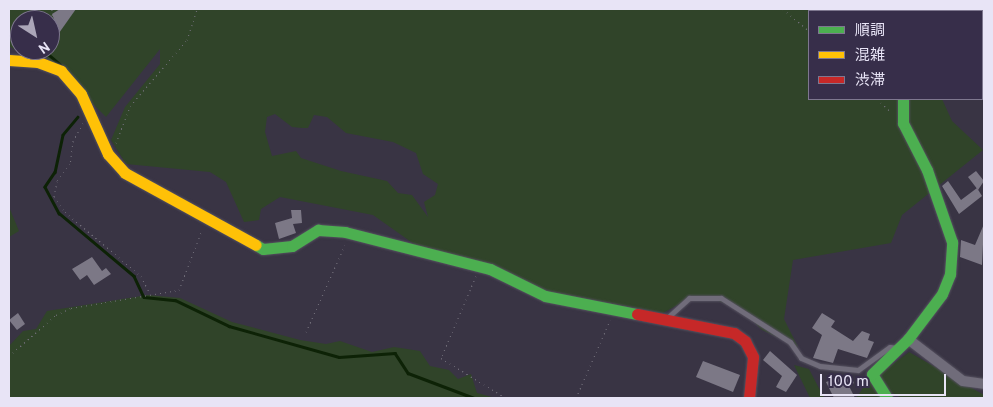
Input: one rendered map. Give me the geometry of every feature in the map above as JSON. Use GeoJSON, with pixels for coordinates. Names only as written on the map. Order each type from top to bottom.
{"type":"FeatureCollection","features":[{"type":"Feature","properties":{"kind":"street"},"geometry":{"type":"LineString","coordinates":[[9,60],[38,62],[61,71],[91,115],[108,154],[131,178],[263,249],[292,246],[318,230],[350,233],[480,266],[525,289],[615,310],[734,333],[745,342],[753,358],[749,398]]}},
{"type":"Feature","properties":{"kind":"street"},"geometry":{"type":"LineString","coordinates":[[887,398],[872,374],[908,339],[942,294],[950,274],[952,242],[927,170],[902,124],[903,100]]}},
{"type":"Feature","properties":{"kind":"street"},"geometry":{"type":"LineString","coordinates":[[908,339],[963,381],[984,384]]}},
{"type":"Feature","properties":{"kind":"lane"},"geometry":{"type":"LineString","coordinates":[[665,320],[689,298],[720,298],[790,342],[801,358],[820,366],[858,370],[890,346],[897,348]]}},
{"type":"Feature","properties":{"kind":"path"},"geometry":{"type":"LineString","coordinates":[[108,154],[130,106],[187,40],[197,9]]}},
{"type":"Feature","properties":{"kind":"path"},"geometry":{"type":"LineString","coordinates":[[783,9],[808,30]]}},
{"type":"Feature","properties":{"kind":"path"},"geometry":{"type":"LineString","coordinates":[[878,100],[902,124]]}},
{"type":"Feature","properties":{"kind":"path"},"geometry":{"type":"LineString","coordinates":[[91,115],[75,134],[70,164],[57,181],[54,197],[65,212],[141,276],[150,292]]}},
{"type":"Feature","properties":{"kind":"path"},"geometry":{"type":"LineString","coordinates":[[9,356],[56,315],[150,292],[179,290],[206,219]]}},
{"type":"Feature","properties":{"kind":"path"},"geometry":{"type":"LineString","coordinates":[[306,332],[350,233]]}},
{"type":"Feature","properties":{"kind":"path"},"geometry":{"type":"LineString","coordinates":[[480,266],[441,358],[506,398]]}},
{"type":"Feature","properties":{"kind":"path"},"geometry":{"type":"LineString","coordinates":[[576,398],[615,310]]}},
{"type":"Feature","properties":{"kind":"green space"},"geometry":{"type":"Polygon","coordinates":[[[9,9],[955,9],[808,10],[808,100],[942,100],[952,121],[983,150],[902,215],[891,243],[793,260],[784,319],[798,347],[762,330],[739,308],[709,298],[692,297],[663,313],[540,290],[414,244],[373,215],[280,197],[261,209],[259,220],[244,222],[226,182],[210,172],[126,164],[111,140],[125,107],[160,64],[160,49],[106,117],[49,60],[60,60],[60,10],[10,10],[10,47],[9,9]],[[275,114],[267,117],[265,132],[272,156],[296,151],[301,158],[341,171],[387,181],[398,193],[412,195],[428,217],[424,202],[435,195],[438,184],[423,174],[416,153],[393,142],[346,133],[327,117],[314,115],[308,128],[292,127],[275,114]]]}},
{"type":"Feature","properties":{"kind":"green space"},"geometry":{"type":"Polygon","coordinates":[[[9,207],[19,231],[9,237],[9,207]]]}},
{"type":"Feature","properties":{"kind":"green space"},"geometry":{"type":"Polygon","coordinates":[[[148,295],[180,298],[232,322],[300,340],[326,344],[340,341],[372,352],[394,347],[420,351],[430,366],[449,370],[458,379],[471,374],[477,393],[496,398],[9,398],[9,346],[23,331],[36,329],[47,311],[148,295]]]}},
{"type":"Feature","properties":{"kind":"green space"},"geometry":{"type":"Polygon","coordinates":[[[909,352],[984,395],[984,398],[901,398],[893,393],[890,398],[856,398],[866,384],[909,352]]]}},
{"type":"Feature","properties":{"kind":"green space"},"geometry":{"type":"Polygon","coordinates":[[[794,365],[809,369],[824,398],[810,398],[794,365]]]}},
{"type":"Feature","properties":{"kind":"building"},"geometry":{"type":"Polygon","coordinates":[[[76,9],[60,32],[60,10],[58,10],[76,9]]]}},
{"type":"Feature","properties":{"kind":"building"},"geometry":{"type":"Polygon","coordinates":[[[976,171],[984,181],[978,190],[968,177],[976,171]]]}},
{"type":"Feature","properties":{"kind":"building"},"geometry":{"type":"Polygon","coordinates":[[[948,181],[961,200],[977,188],[982,196],[959,214],[942,186],[948,181]]]}},
{"type":"Feature","properties":{"kind":"building"},"geometry":{"type":"Polygon","coordinates":[[[291,210],[301,210],[302,223],[293,224],[296,233],[279,239],[275,223],[292,218],[291,210]]]}},
{"type":"Feature","properties":{"kind":"building"},"geometry":{"type":"Polygon","coordinates":[[[984,224],[982,265],[960,257],[961,240],[975,245],[984,224]]]}},
{"type":"Feature","properties":{"kind":"building"},"geometry":{"type":"Polygon","coordinates":[[[92,257],[102,271],[106,268],[111,274],[94,285],[87,275],[80,280],[72,269],[92,257]]]}},
{"type":"Feature","properties":{"kind":"building"},"geometry":{"type":"Polygon","coordinates":[[[18,313],[25,324],[17,330],[9,320],[18,313]]]}},
{"type":"Feature","properties":{"kind":"building"},"geometry":{"type":"Polygon","coordinates":[[[822,313],[835,321],[831,327],[853,341],[862,331],[870,334],[868,340],[874,342],[867,358],[838,349],[833,363],[813,358],[822,335],[812,328],[822,313]]]}},
{"type":"Feature","properties":{"kind":"building"},"geometry":{"type":"Polygon","coordinates":[[[770,351],[797,375],[786,392],[776,387],[782,376],[763,360],[770,351]]]}},
{"type":"Feature","properties":{"kind":"building"},"geometry":{"type":"Polygon","coordinates":[[[703,361],[740,375],[733,392],[696,377],[703,361]]]}},
{"type":"Feature","properties":{"kind":"building"},"geometry":{"type":"Polygon","coordinates":[[[850,374],[854,383],[849,386],[855,398],[834,398],[826,382],[850,374]]]}},
{"type":"Feature","properties":{"kind":"waterway"},"geometry":{"type":"LineString","coordinates":[[55,60],[60,64]]}},
{"type":"Feature","properties":{"kind":"waterway"},"geometry":{"type":"LineString","coordinates":[[78,117],[63,135],[55,172],[45,187],[59,213],[134,276],[144,297],[175,300],[229,326],[339,357],[395,353],[408,373],[474,398]]}},
{"type":"Feature","properties":{"kind":"traffic: fast"},"geometry":{"type":"LineString","coordinates":[[887,398],[872,374],[908,339],[942,294],[950,274],[952,242],[927,170],[903,123],[903,100]]}},
{"type":"Feature","properties":{"kind":"traffic: fast"},"geometry":{"type":"LineString","coordinates":[[256,245],[263,249],[292,246],[318,230],[345,232],[490,269],[545,296],[637,314]]}},
{"type":"Feature","properties":{"kind":"traffic: slow"},"geometry":{"type":"LineString","coordinates":[[9,60],[38,62],[61,71],[81,94],[108,154],[125,173],[256,245]]}},
{"type":"Feature","properties":{"kind":"traffic: jam"},"geometry":{"type":"LineString","coordinates":[[637,314],[734,333],[745,341],[753,357],[749,398]]}}]}
